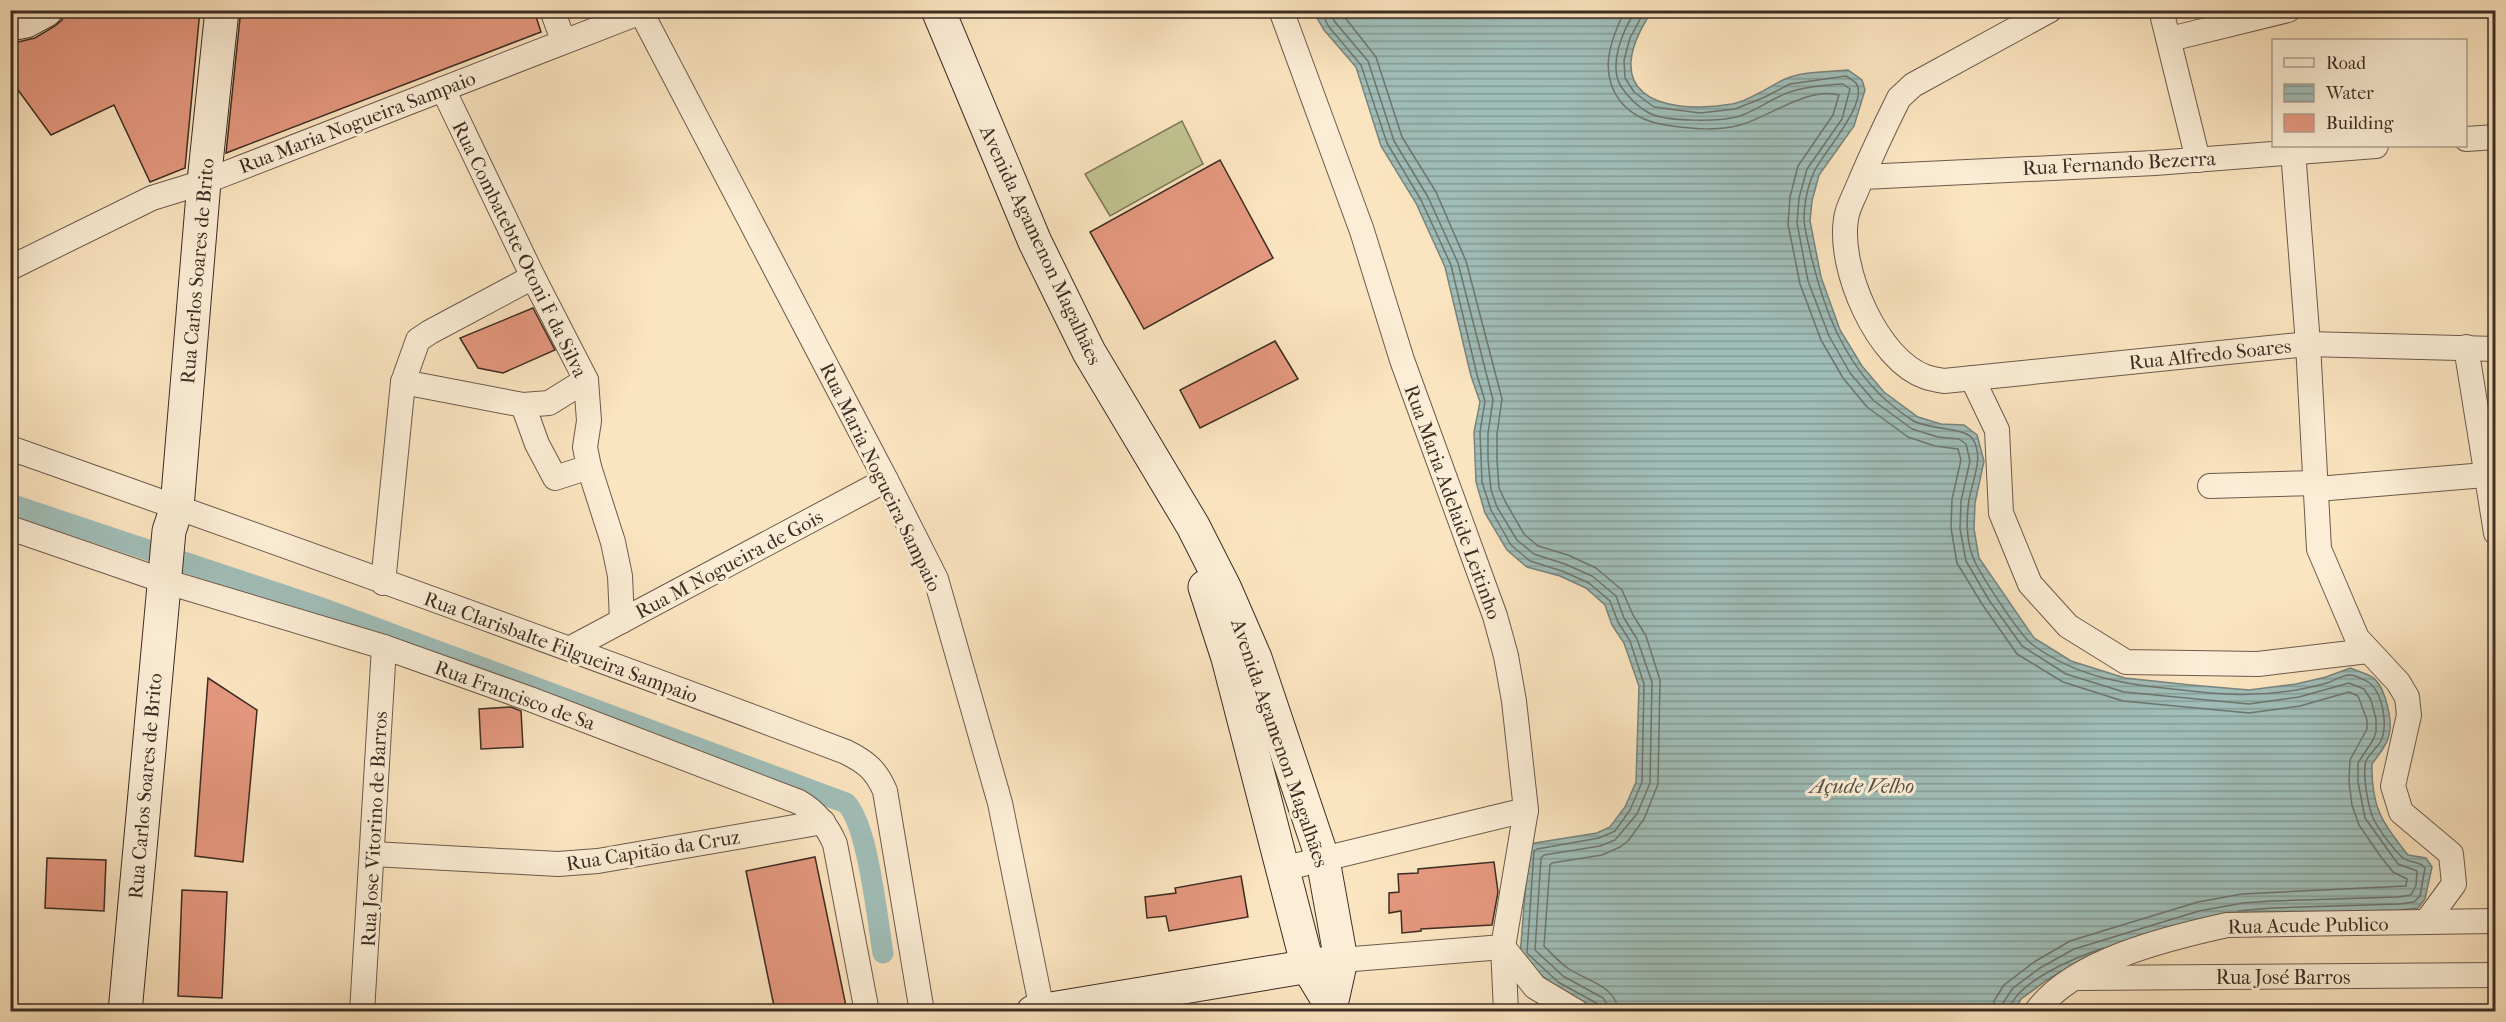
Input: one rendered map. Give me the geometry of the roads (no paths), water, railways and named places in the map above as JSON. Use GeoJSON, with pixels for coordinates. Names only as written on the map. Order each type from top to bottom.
{"type":"FeatureCollection","features":[{"type":"Feature","properties":{"kind":"main road"},"geometry":{"type":"LineString","coordinates":[[10,24],[26,21],[46,10]]}},
{"type":"Feature","properties":{"kind":"main road","name":"Avenida Agamenon Magalhães"},"geometry":{"type":"LineString","coordinates":[[938,10],[1035,242],[1089,352],[1178,502],[1225,589],[1255,658],[1255,704],[1263,793],[1308,967],[1331,1008]]}},
{"type":"Feature","properties":{"kind":"main road","name":"Rua Carlos Soares de Brito"},"geometry":{"type":"LineString","coordinates":[[125,1011],[204,182],[225,12]]}},
{"type":"Feature","properties":{"kind":"main road","name":"Avenida Agamenon Magalhães"},"geometry":{"type":"LineString","coordinates":[[1255,704],[1297,781],[1323,860],[1341,960]]}},
{"type":"Feature","properties":{"kind":"main road"},"geometry":{"type":"LineString","coordinates":[[1263,793],[1297,781]]}},
{"type":"Feature","properties":{"kind":"main road"},"geometry":{"type":"LineString","coordinates":[[1037,1011],[1107,1005],[1341,960],[1331,1008]]}},
{"type":"Feature","properties":{"kind":"street"},"geometry":{"type":"LineString","coordinates":[[552,10],[563,40]]}},
{"type":"Feature","properties":{"kind":"street","name":"Rua Maria Adelaide Leitinho"},"geometry":{"type":"LineString","coordinates":[[1281,10],[1362,231],[1402,360],[1495,616],[1506,656],[1514,701],[1526,810],[1503,947],[1506,1011]]}},
{"type":"Feature","properties":{"kind":"street"},"geometry":{"type":"LineString","coordinates":[[1863,177],[1899,98],[1913,85],[2050,10]]}},
{"type":"Feature","properties":{"kind":"street"},"geometry":{"type":"LineString","coordinates":[[2161,10],[2198,160]]}},
{"type":"Feature","properties":{"kind":"street"},"geometry":{"type":"LineString","coordinates":[[2170,39],[2288,10]]}},
{"type":"Feature","properties":{"kind":"street","name":"Rua Maria Nogueira Sampaio"},"geometry":{"type":"LineString","coordinates":[[10,268],[152,198],[204,182],[642,11],[936,579],[1000,803],[1037,1011]]}},
{"type":"Feature","properties":{"kind":"street","name":"Rua Combatebte Otoni F da Silva"},"geometry":{"type":"LineString","coordinates":[[443,89],[533,277],[586,380],[589,421],[585,447],[589,467],[613,542],[620,576],[622,621]]}},
{"type":"Feature","properties":{"kind":"street"},"geometry":{"type":"LineString","coordinates":[[2467,139],[2496,137]]}},
{"type":"Feature","properties":{"kind":"street","name":"Rua Fernando Bezerra"},"geometry":{"type":"LineString","coordinates":[[1863,177],[2198,160],[2359,147]]}},
{"type":"Feature","properties":{"kind":"street"},"geometry":{"type":"LineString","coordinates":[[2293,151],[2308,344],[2319,549],[2357,638],[2398,682],[2408,697],[2409,715],[2393,786],[2401,812],[2451,854],[2454,884],[2426,922]]}},
{"type":"Feature","properties":{"kind":"street","name":"Rua Alfredo Soares"},"geometry":{"type":"LineString","coordinates":[[1863,177],[1846,218],[1845,240],[1851,276],[1868,318],[1888,348],[1906,365],[1925,377],[1944,381],[2308,344],[2496,349]]}},
{"type":"Feature","properties":{"kind":"street"},"geometry":{"type":"LineString","coordinates":[[383,583],[403,382],[418,340],[533,277]]}},
{"type":"Feature","properties":{"kind":"street"},"geometry":{"type":"LineString","coordinates":[[2466,347],[2496,533]]}},
{"type":"Feature","properties":{"kind":"street"},"geometry":{"type":"LineString","coordinates":[[1972,378],[1997,430],[2001,513],[2030,584],[2068,627],[2126,662],[2258,664],[2368,651]]}},
{"type":"Feature","properties":{"kind":"street"},"geometry":{"type":"LineString","coordinates":[[403,382],[523,405],[549,403],[586,380]]}},
{"type":"Feature","properties":{"kind":"street"},"geometry":{"type":"LineString","coordinates":[[523,405],[537,444],[555,478],[589,467]]}},
{"type":"Feature","properties":{"kind":"street","name":"Rua Clarisbalte Filgueira Sampaio"},"geometry":{"type":"LineString","coordinates":[[10,448],[169,545],[383,583],[571,648],[867,762],[878,774],[885,790],[922,1011]]}},
{"type":"Feature","properties":{"kind":"street"},"geometry":{"type":"LineString","coordinates":[[2210,486],[2317,486],[2485,475]]}},
{"type":"Feature","properties":{"kind":"street","name":"Rua M Nogueira de Gois"},"geometry":{"type":"LineString","coordinates":[[571,648],[886,480]]}},
{"type":"Feature","properties":{"kind":"street","name":"Rua Francisco de Sa"},"geometry":{"type":"LineString","coordinates":[[10,528],[169,545],[384,647],[542,704],[799,802],[823,822],[835,844],[867,1011]]}},
{"type":"Feature","properties":{"kind":"street","name":"Rua Jose Vitorino de Barros"},"geometry":{"type":"LineString","coordinates":[[362,1011],[384,647]]}},
{"type":"Feature","properties":{"kind":"street"},"geometry":{"type":"LineString","coordinates":[[1282,869],[1526,810]]}},
{"type":"Feature","properties":{"kind":"street","name":"Rua Capitão da Cruz"},"geometry":{"type":"LineString","coordinates":[[373,854],[558,864],[598,861],[823,822]]}},
{"type":"Feature","properties":{"kind":"street","name":"Rua Acude Publico"},"geometry":{"type":"LineString","coordinates":[[2036,1011],[2055,989],[2097,965],[2196,932],[2228,925],[2496,921]]}},
{"type":"Feature","properties":{"kind":"street"},"geometry":{"type":"LineString","coordinates":[[1341,960],[1503,947],[1535,987],[1577,1011]]}},
{"type":"Feature","properties":{"kind":"street","name":"Rua José Barros"},"geometry":{"type":"LineString","coordinates":[[2071,978],[2496,975]]}},
{"type":"Feature","properties":{"kind":"water","name":"Açude Velho"},"geometry":{"type":"Polygon","coordinates":[[[1313,11],[1652,11],[1637,39],[1631,61],[1634,79],[1643,92],[1659,101],[1680,106],[1705,107],[1732,104],[1792,76],[1808,73],[1848,70],[1862,80],[1865,90],[1854,126],[1819,175],[1812,201],[1810,221],[1821,277],[1840,330],[1862,366],[1884,392],[1918,417],[1941,424],[1964,425],[1977,435],[1984,461],[1975,503],[1974,529],[1979,558],[2034,638],[2071,661],[2125,678],[2249,690],[2296,684],[2326,677],[2350,668],[2372,677],[2381,687],[2390,721],[2386,743],[2372,764],[2376,803],[2391,833],[2408,855],[2426,858],[2432,867],[2425,899],[2418,908],[2272,914],[2080,961],[2047,980],[2021,999],[2014,1011],[1600,1011],[1555,987],[1520,956],[1529,844],[1597,833],[1610,827],[1625,807],[1636,782],[1639,686],[1624,643],[1612,625],[1605,605],[1586,588],[1560,576],[1527,567],[1507,550],[1485,513],[1476,482],[1474,432],[1480,402],[1471,376],[1445,267],[1416,203],[1381,146],[1356,67],[1324,30],[1313,11]]]}},
{"type":"Feature","properties":{"kind":"waterway"},"geometry":{"type":"LineString","coordinates":[[10,504],[322,608],[846,803],[854,814],[866,851],[883,953]]}}]}
